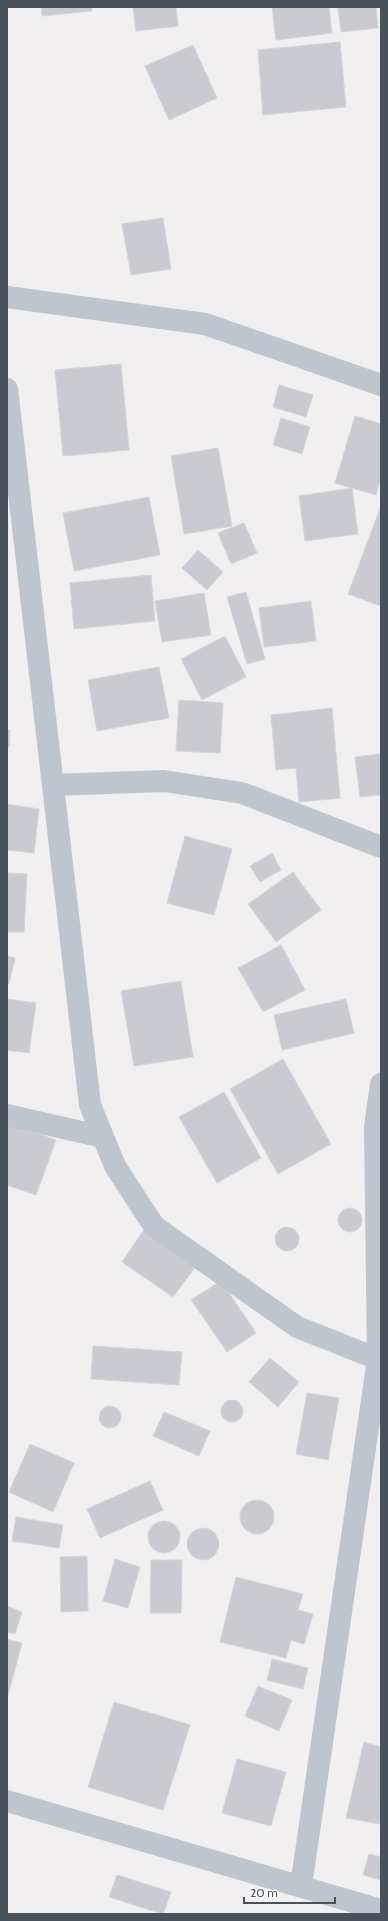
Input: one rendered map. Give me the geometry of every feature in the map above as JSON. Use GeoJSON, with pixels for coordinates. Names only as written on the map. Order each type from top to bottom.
{"type":"FeatureCollection","features":[{"type":"Feature","properties":{"kind":"street"},"geometry":{"type":"LineString","coordinates":[[7,297],[205,324],[381,386]]}},
{"type":"Feature","properties":{"kind":"street"},"geometry":{"type":"LineString","coordinates":[[7,388],[90,1105],[115,1166],[154,1226],[297,1327],[378,1359]]}},
{"type":"Feature","properties":{"kind":"street"},"geometry":{"type":"LineString","coordinates":[[53,784],[164,780],[242,793],[381,847]]}},
{"type":"Feature","properties":{"kind":"street"},"geometry":{"type":"LineString","coordinates":[[301,1886],[375,1412],[378,1359],[375,1127],[381,1084]]}},
{"type":"Feature","properties":{"kind":"street"},"geometry":{"type":"LineString","coordinates":[[7,1115],[103,1137]]}},
{"type":"Feature","properties":{"kind":"street"},"geometry":{"type":"LineString","coordinates":[[7,1801],[381,1910]]}},
{"type":"Feature","properties":{"kind":"building"},"geometry":{"type":"Polygon","coordinates":[[[41,7],[91,7],[92,11],[42,16],[41,7]]]}},
{"type":"Feature","properties":{"kind":"building"},"geometry":{"type":"Polygon","coordinates":[[[133,7],[176,7],[178,26],[136,31],[133,7]]]}},
{"type":"Feature","properties":{"kind":"building"},"geometry":{"type":"Polygon","coordinates":[[[272,7],[329,7],[332,33],[276,40],[272,7]]]}},
{"type":"Feature","properties":{"kind":"building"},"geometry":{"type":"Polygon","coordinates":[[[338,7],[376,7],[378,28],[341,32],[338,7]]]}},
{"type":"Feature","properties":{"kind":"building"},"geometry":{"type":"Polygon","coordinates":[[[340,42],[346,107],[263,115],[258,50],[340,42]]]}},
{"type":"Feature","properties":{"kind":"building"},"geometry":{"type":"Polygon","coordinates":[[[193,45],[217,98],[169,120],[145,66],[193,45]]]}},
{"type":"Feature","properties":{"kind":"building"},"geometry":{"type":"Polygon","coordinates":[[[163,218],[171,269],[131,275],[122,224],[163,218]]]}},
{"type":"Feature","properties":{"kind":"building"},"geometry":{"type":"Polygon","coordinates":[[[121,364],[129,450],[63,456],[55,370],[121,364]]]}},
{"type":"Feature","properties":{"kind":"building"},"geometry":{"type":"Polygon","coordinates":[[[279,385],[313,395],[306,417],[273,407],[279,385]]]}},
{"type":"Feature","properties":{"kind":"building"},"geometry":{"type":"Polygon","coordinates":[[[355,416],[381,424],[381,477],[376,495],[335,483],[355,416]]]}},
{"type":"Feature","properties":{"kind":"building"},"geometry":{"type":"Polygon","coordinates":[[[281,418],[310,427],[302,454],[273,445],[281,418]]]}},
{"type":"Feature","properties":{"kind":"building"},"geometry":{"type":"Polygon","coordinates":[[[218,448],[232,526],[184,534],[171,456],[218,448]]]}},
{"type":"Feature","properties":{"kind":"building"},"geometry":{"type":"Polygon","coordinates":[[[352,488],[358,534],[305,541],[299,496],[352,488]]]}},
{"type":"Feature","properties":{"kind":"building"},"geometry":{"type":"Polygon","coordinates":[[[149,497],[160,555],[74,571],[63,513],[149,497]]]}},
{"type":"Feature","properties":{"kind":"building"},"geometry":{"type":"Polygon","coordinates":[[[381,506],[381,606],[348,594],[381,506]]]}},
{"type":"Feature","properties":{"kind":"building"},"geometry":{"type":"Polygon","coordinates":[[[244,523],[257,553],[231,564],[218,533],[244,523]]]}},
{"type":"Feature","properties":{"kind":"building"},"geometry":{"type":"Polygon","coordinates":[[[198,550],[223,572],[207,590],[182,568],[198,550]]]}},
{"type":"Feature","properties":{"kind":"building"},"geometry":{"type":"Polygon","coordinates":[[[151,575],[155,621],[74,629],[70,583],[151,575]]]}},
{"type":"Feature","properties":{"kind":"building"},"geometry":{"type":"Polygon","coordinates":[[[246,592],[265,659],[247,664],[227,597],[246,592]]]}},
{"type":"Feature","properties":{"kind":"building"},"geometry":{"type":"Polygon","coordinates":[[[204,593],[211,635],[162,642],[155,601],[204,593]]]}},
{"type":"Feature","properties":{"kind":"building"},"geometry":{"type":"Polygon","coordinates":[[[311,601],[316,641],[264,647],[259,608],[311,601]]]}},
{"type":"Feature","properties":{"kind":"building"},"geometry":{"type":"Polygon","coordinates":[[[225,636],[246,677],[202,700],[181,659],[225,636]]]}},
{"type":"Feature","properties":{"kind":"building"},"geometry":{"type":"Polygon","coordinates":[[[159,667],[169,718],[97,731],[88,680],[159,667]]]}},
{"type":"Feature","properties":{"kind":"building"},"geometry":{"type":"Polygon","coordinates":[[[179,700],[223,703],[220,753],[176,751],[179,700]]]}},
{"type":"Feature","properties":{"kind":"building"},"geometry":{"type":"Polygon","coordinates":[[[332,708],[340,798],[299,802],[296,768],[276,770],[271,715],[332,708]]]}},
{"type":"Feature","properties":{"kind":"building"},"geometry":{"type":"Polygon","coordinates":[[[7,730],[10,730],[9,747],[7,747],[7,730]]]}},
{"type":"Feature","properties":{"kind":"building"},"geometry":{"type":"Polygon","coordinates":[[[381,754],[381,795],[360,797],[355,757],[381,754]]]}},
{"type":"Feature","properties":{"kind":"building"},"geometry":{"type":"Polygon","coordinates":[[[7,804],[39,809],[34,853],[7,850],[7,804]]]}},
{"type":"Feature","properties":{"kind":"building"},"geometry":{"type":"Polygon","coordinates":[[[185,836],[232,849],[214,915],[167,903],[185,836]]]}},
{"type":"Feature","properties":{"kind":"building"},"geometry":{"type":"Polygon","coordinates":[[[272,853],[281,870],[260,882],[250,866],[272,853]]]}},
{"type":"Feature","properties":{"kind":"building"},"geometry":{"type":"Polygon","coordinates":[[[293,872],[321,910],[276,942],[248,904],[293,872]]]}},
{"type":"Feature","properties":{"kind":"building"},"geometry":{"type":"Polygon","coordinates":[[[7,873],[27,874],[24,932],[7,932],[7,873]]]}},
{"type":"Feature","properties":{"kind":"building"},"geometry":{"type":"Polygon","coordinates":[[[281,945],[305,990],[263,1012],[238,968],[281,945]]]}},
{"type":"Feature","properties":{"kind":"building"},"geometry":{"type":"Polygon","coordinates":[[[7,956],[15,958],[9,984],[7,984],[7,956]]]}},
{"type":"Feature","properties":{"kind":"building"},"geometry":{"type":"Polygon","coordinates":[[[181,981],[193,1057],[134,1066],[121,991],[181,981]]]}},
{"type":"Feature","properties":{"kind":"building"},"geometry":{"type":"Polygon","coordinates":[[[7,999],[36,1003],[29,1053],[7,1050],[7,999]]]}},
{"type":"Feature","properties":{"kind":"building"},"geometry":{"type":"Polygon","coordinates":[[[346,999],[354,1033],[282,1050],[274,1015],[346,999]]]}},
{"type":"Feature","properties":{"kind":"building"},"geometry":{"type":"Polygon","coordinates":[[[283,1059],[331,1144],[278,1174],[230,1089],[283,1059]]]}},
{"type":"Feature","properties":{"kind":"building"},"geometry":{"type":"Polygon","coordinates":[[[224,1092],[261,1158],[217,1183],[179,1117],[224,1092]]]}},
{"type":"Feature","properties":{"kind":"building"},"geometry":{"type":"Polygon","coordinates":[[[7,1122],[56,1140],[36,1195],[7,1185],[7,1122]]]}},
{"type":"Feature","properties":{"kind":"building"},"geometry":{"type":"Polygon","coordinates":[[[350,1208],[355,1209],[361,1215],[361,1225],[355,1231],[350,1232],[345,1231],[339,1225],[338,1220],[339,1215],[345,1209],[350,1208]]]}},
{"type":"Feature","properties":{"kind":"building"},"geometry":{"type":"Polygon","coordinates":[[[287,1227],[292,1228],[298,1234],[298,1244],[292,1250],[287,1251],[282,1250],[276,1244],[275,1239],[276,1234],[282,1228],[287,1227]]]}},
{"type":"Feature","properties":{"kind":"building"},"geometry":{"type":"Polygon","coordinates":[[[144,1230],[196,1266],[173,1297],[122,1262],[144,1230]]]}},
{"type":"Feature","properties":{"kind":"building"},"geometry":{"type":"Polygon","coordinates":[[[221,1281],[256,1333],[227,1352],[191,1300],[221,1281]]]}},
{"type":"Feature","properties":{"kind":"building"},"geometry":{"type":"Polygon","coordinates":[[[93,1346],[182,1352],[179,1385],[91,1379],[93,1346]]]}},
{"type":"Feature","properties":{"kind":"building"},"geometry":{"type":"Polygon","coordinates":[[[270,1358],[299,1382],[278,1407],[249,1382],[270,1358]]]}},
{"type":"Feature","properties":{"kind":"building"},"geometry":{"type":"Polygon","coordinates":[[[307,1393],[339,1398],[328,1460],[296,1454],[307,1393]]]}},
{"type":"Feature","properties":{"kind":"building"},"geometry":{"type":"Polygon","coordinates":[[[232,1400],[240,1403],[243,1411],[240,1419],[232,1422],[224,1419],[221,1411],[224,1403],[232,1400]]]}},
{"type":"Feature","properties":{"kind":"building"},"geometry":{"type":"Polygon","coordinates":[[[110,1406],[118,1409],[121,1417],[118,1425],[110,1428],[102,1425],[99,1417],[102,1409],[110,1406]]]}},
{"type":"Feature","properties":{"kind":"building"},"geometry":{"type":"Polygon","coordinates":[[[164,1412],[210,1431],[199,1456],[153,1436],[164,1412]]]}},
{"type":"Feature","properties":{"kind":"building"},"geometry":{"type":"Polygon","coordinates":[[[30,1444],[74,1463],[53,1512],[9,1492],[30,1444]]]}},
{"type":"Feature","properties":{"kind":"building"},"geometry":{"type":"Polygon","coordinates":[[[150,1481],[163,1510],[100,1538],[87,1509],[150,1481]]]}},
{"type":"Feature","properties":{"kind":"building"},"geometry":{"type":"Polygon","coordinates":[[[260,1500],[269,1505],[273,1510],[273,1524],[269,1529],[264,1533],[254,1534],[250,1533],[241,1524],[240,1514],[241,1510],[250,1501],[260,1500]]]}},
{"type":"Feature","properties":{"kind":"building"},"geometry":{"type":"Polygon","coordinates":[[[16,1517],[63,1525],[59,1548],[12,1541],[16,1517]]]}},
{"type":"Feature","properties":{"kind":"building"},"geometry":{"type":"Polygon","coordinates":[[[161,1521],[167,1521],[177,1528],[180,1537],[179,1543],[173,1550],[167,1553],[161,1553],[151,1546],[148,1540],[148,1534],[155,1524],[161,1521]]]}},
{"type":"Feature","properties":{"kind":"building"},"geometry":{"type":"Polygon","coordinates":[[[200,1528],[206,1528],[216,1535],[219,1544],[218,1550],[212,1557],[206,1560],[200,1560],[190,1553],[187,1547],[187,1541],[194,1531],[200,1528]]]}},
{"type":"Feature","properties":{"kind":"building"},"geometry":{"type":"Polygon","coordinates":[[[87,1556],[88,1611],[61,1612],[60,1557],[87,1556]]]}},
{"type":"Feature","properties":{"kind":"building"},"geometry":{"type":"Polygon","coordinates":[[[115,1559],[140,1567],[128,1608],[103,1601],[115,1559]]]}},
{"type":"Feature","properties":{"kind":"building"},"geometry":{"type":"Polygon","coordinates":[[[151,1560],[182,1560],[181,1613],[150,1613],[151,1560]]]}},
{"type":"Feature","properties":{"kind":"building"},"geometry":{"type":"Polygon","coordinates":[[[236,1577],[303,1594],[298,1610],[313,1614],[304,1644],[291,1640],[286,1658],[220,1642],[236,1577]]]}},
{"type":"Feature","properties":{"kind":"building"},"geometry":{"type":"Polygon","coordinates":[[[7,1606],[22,1612],[15,1634],[7,1632],[7,1606]]]}},
{"type":"Feature","properties":{"kind":"building"},"geometry":{"type":"Polygon","coordinates":[[[7,1639],[22,1643],[7,1699],[7,1639]]]}},
{"type":"Feature","properties":{"kind":"building"},"geometry":{"type":"Polygon","coordinates":[[[272,1659],[308,1668],[303,1689],[267,1680],[272,1659]]]}},
{"type":"Feature","properties":{"kind":"building"},"geometry":{"type":"Polygon","coordinates":[[[258,1686],[292,1700],[279,1731],[245,1716],[258,1686]]]}},
{"type":"Feature","properties":{"kind":"building"},"geometry":{"type":"Polygon","coordinates":[[[114,1702],[190,1725],[163,1810],[88,1787],[114,1702]]]}},
{"type":"Feature","properties":{"kind":"building"},"geometry":{"type":"Polygon","coordinates":[[[364,1742],[381,1747],[380,1824],[346,1818],[364,1742]]]}},
{"type":"Feature","properties":{"kind":"building"},"geometry":{"type":"Polygon","coordinates":[[[237,1759],[286,1772],[271,1826],[222,1813],[237,1759]]]}},
{"type":"Feature","properties":{"kind":"building"},"geometry":{"type":"Polygon","coordinates":[[[369,1854],[381,1857],[381,1880],[363,1875],[369,1854]]]}},
{"type":"Feature","properties":{"kind":"building"},"geometry":{"type":"Polygon","coordinates":[[[117,1875],[171,1892],[163,1914],[109,1897],[117,1875]]]}}]}
